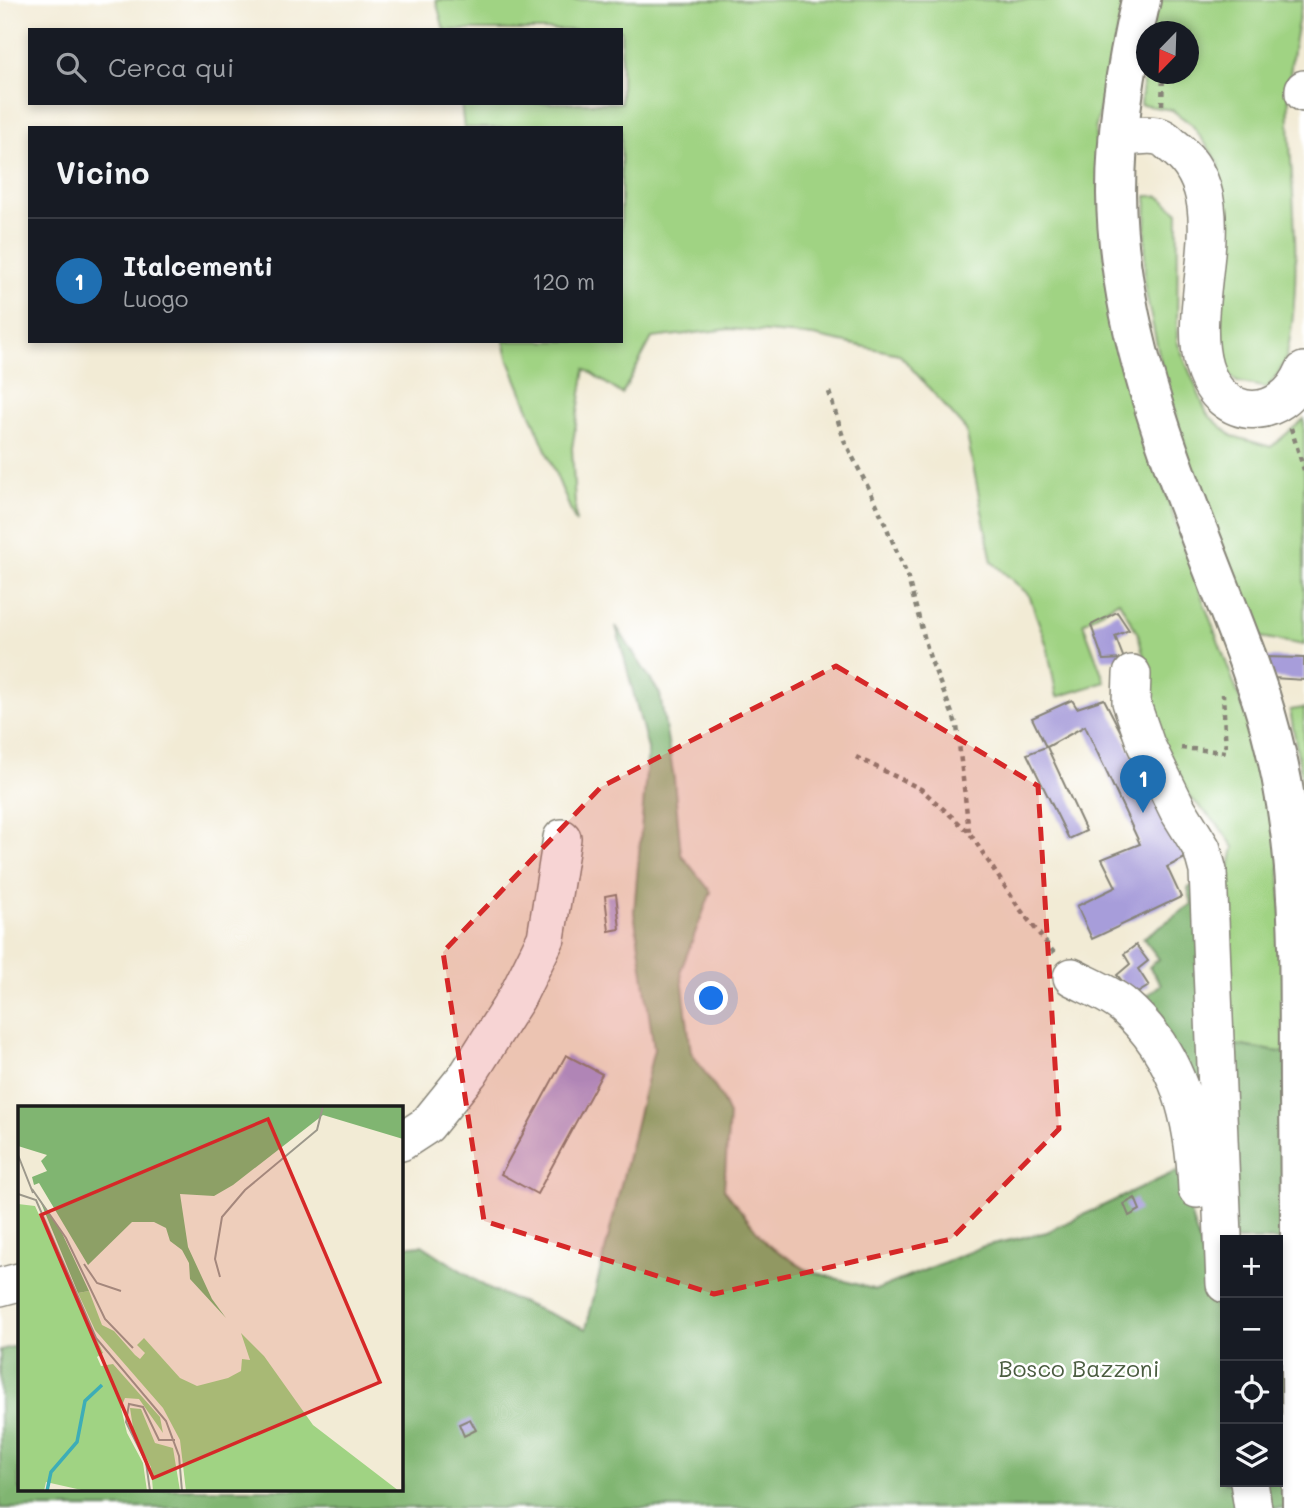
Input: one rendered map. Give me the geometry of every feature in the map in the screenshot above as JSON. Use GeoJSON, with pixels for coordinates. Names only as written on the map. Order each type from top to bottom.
{"type":"FeatureCollection","features":[{"type":"Feature","properties":{"kind":"main road"},"geometry":{"type":"LineString","coordinates":[[1141,0],[1129,51],[1118,138],[1116,194],[1120,247],[1131,320],[1155,413],[1234,669],[1260,695],[1278,750],[1288,799],[1299,918],[1302,1508]]}},
{"type":"Feature","properties":{"kind":"street"},"geometry":{"type":"LineString","coordinates":[[1118,138],[1161,137],[1186,157],[1196,173],[1203,191],[1206,226],[1200,328],[1204,366],[1221,398],[1239,409],[1264,410],[1294,384]]}},
{"type":"Feature","properties":{"kind":"street"},"geometry":{"type":"LineString","coordinates":[[1132,674],[1131,702],[1146,744],[1178,810],[1202,849],[1208,871],[1222,1235]]}},
{"type":"Feature","properties":{"kind":"street"},"geometry":{"type":"LineString","coordinates":[[402,1141],[427,1125],[469,1073],[517,997],[546,938],[562,838]]}},
{"type":"Feature","properties":{"kind":"street"},"geometry":{"type":"LineString","coordinates":[[1072,977],[1122,1004],[1151,1034],[1173,1066],[1187,1105],[1198,1217],[1209,1256],[1220,1269]]}},
{"type":"Feature","properties":{"kind":"street"},"geometry":{"type":"LineString","coordinates":[[0,1287],[18,1282]]}},
{"type":"Feature","properties":{"kind":"street"},"geometry":{"type":"LineString","coordinates":[[1250,1487],[1252,1508]]}},
{"type":"Feature","properties":{"kind":"path"},"geometry":{"type":"LineString","coordinates":[[1294,384],[1304,470]]}},
{"type":"Feature","properties":{"kind":"path"},"geometry":{"type":"LineString","coordinates":[[829,392],[844,440],[876,503],[907,575],[930,658],[957,726],[969,832]]}},
{"type":"Feature","properties":{"kind":"path"},"geometry":{"type":"LineString","coordinates":[[1146,744],[1226,752],[1234,669]]}},
{"type":"Feature","properties":{"kind":"path"},"geometry":{"type":"LineString","coordinates":[[856,757],[920,789],[969,832],[1019,908],[1072,977]]}},
{"type":"Feature","properties":{"kind":"highlighted area"},"geometry":{"type":"Polygon","coordinates":[[[836,666],[1038,786],[1059,1129],[951,1239],[714,1294],[484,1221],[443,952],[601,787],[836,666]]]}},
{"type":"Feature","properties":{"kind":"green space"},"geometry":{"type":"Polygon","coordinates":[[[436,0],[1125,0],[1095,130],[1110,320],[1183,546],[1248,721],[1279,841],[1287,1053],[1228,1044],[1229,872],[1234,847],[1218,825],[1187,794],[1144,704],[1148,673],[1138,634],[1119,601],[1083,623],[1105,682],[1057,697],[1047,646],[1029,595],[992,562],[966,430],[899,354],[813,336],[730,329],[652,338],[622,394],[585,369],[572,448],[576,523],[509,361],[504,343],[623,343],[623,126],[464,126],[461,105],[623,105],[623,28],[443,28],[436,0]]]}},
{"type":"Feature","properties":{"kind":"green space"},"geometry":{"type":"Polygon","coordinates":[[[1158,0],[1303,0],[1289,91],[1295,243],[1294,303],[1285,362],[1267,388],[1237,382],[1216,362],[1224,225],[1219,163],[1192,125],[1172,110],[1141,105],[1143,84],[1199,84],[1199,21],[1151,21],[1158,0]]]}},
{"type":"Feature","properties":{"kind":"green space"},"geometry":{"type":"Polygon","coordinates":[[[1147,196],[1159,196],[1178,212],[1177,341],[1207,414],[1232,436],[1271,447],[1304,419],[1304,645],[1260,637],[1204,507],[1164,378],[1144,284],[1147,196]]]}},
{"type":"Feature","properties":{"kind":"green space","name":"Bosco Bazzoni"},"geometry":{"type":"Polygon","coordinates":[[[616,626],[660,694],[674,779],[681,854],[711,892],[681,970],[691,1052],[720,1095],[729,1115],[724,1189],[767,1244],[807,1270],[876,1290],[984,1246],[1047,1232],[1177,1171],[1212,1283],[1220,1344],[1220,1487],[1241,1487],[1244,1508],[0,1508],[0,1350],[18,1345],[18,1490],[402,1490],[402,1247],[422,1245],[491,1290],[586,1329],[654,1049],[634,912],[648,749],[616,626]]]}},
{"type":"Feature","properties":{"kind":"green space"},"geometry":{"type":"Polygon","coordinates":[[[1304,708],[1304,792],[1290,710],[1304,708]]]}},
{"type":"Feature","properties":{"kind":"green space"},"geometry":{"type":"Polygon","coordinates":[[[1197,883],[1211,1208],[1142,1000],[1161,984],[1149,967],[1159,959],[1143,938],[1192,904],[1188,888],[1197,883]]]}},
{"type":"Feature","properties":{"kind":"green space"},"geometry":{"type":"Polygon","coordinates":[[[1228,1044],[1287,1053],[1286,1508],[1259,1508],[1257,1487],[1283,1487],[1283,1235],[1232,1235],[1228,1044]]]}},
{"type":"Feature","properties":{"kind":"building"},"geometry":{"type":"Polygon","coordinates":[[[1117,612],[1129,630],[1115,636],[1124,659],[1103,660],[1091,625],[1117,612]]]}},
{"type":"Feature","properties":{"kind":"building"},"geometry":{"type":"Polygon","coordinates":[[[1264,657],[1304,658],[1304,680],[1273,678],[1264,657]]]}},
{"type":"Feature","properties":{"kind":"building"},"geometry":{"type":"Polygon","coordinates":[[[1104,699],[1185,858],[1167,867],[1181,897],[1092,939],[1077,906],[1116,887],[1102,859],[1140,844],[1085,726],[1047,747],[1086,831],[1069,839],[1027,754],[1046,747],[1032,718],[1072,700],[1077,708],[1104,699]]]}},
{"type":"Feature","properties":{"kind":"building"},"geometry":{"type":"Polygon","coordinates":[[[616,894],[620,929],[609,931],[605,896],[616,894]]]}},
{"type":"Feature","properties":{"kind":"building"},"geometry":{"type":"Polygon","coordinates":[[[1136,945],[1148,961],[1138,969],[1149,986],[1134,995],[1117,975],[1130,964],[1124,954],[1136,945]]]}},
{"type":"Feature","properties":{"kind":"building"},"geometry":{"type":"Polygon","coordinates":[[[566,1055],[602,1074],[537,1194],[501,1174],[566,1055]]]}},
{"type":"Feature","properties":{"kind":"building"},"geometry":{"type":"Polygon","coordinates":[[[1135,1198],[1140,1210],[1129,1216],[1124,1204],[1135,1198]]]}},
{"type":"Feature","properties":{"kind":"building"},"geometry":{"type":"Polygon","coordinates":[[[470,1419],[476,1430],[464,1436],[459,1424],[470,1419]]]}},
{"type":"Feature","properties":{"kind":"place","name":"Italcementi"},"geometry":{"type":"Point","coordinates":[1143,813]}}]}
